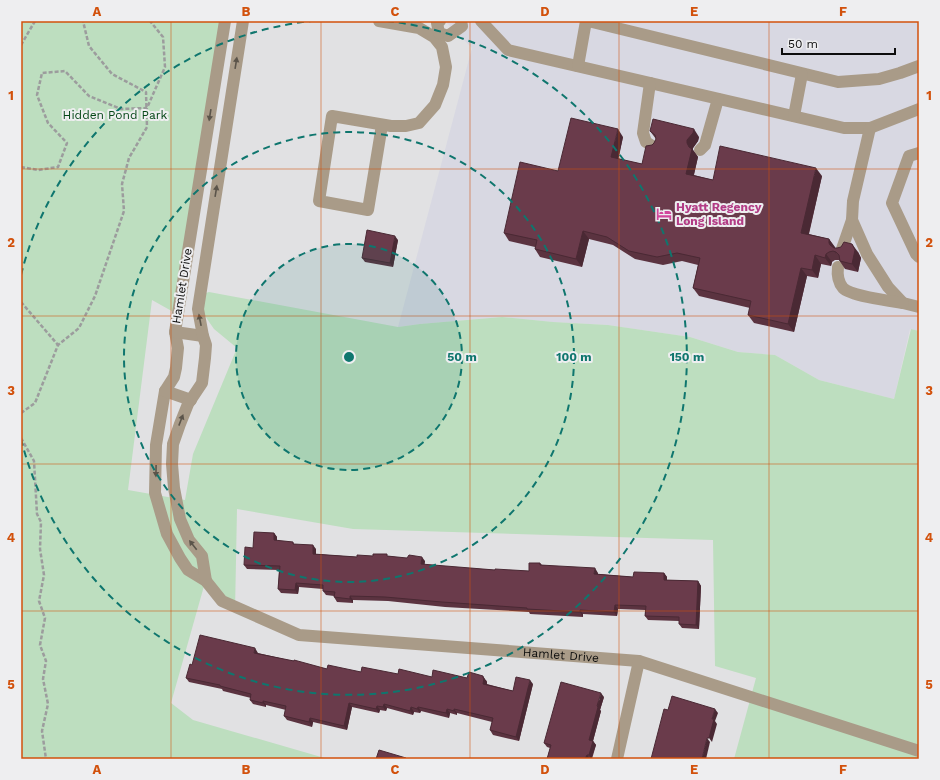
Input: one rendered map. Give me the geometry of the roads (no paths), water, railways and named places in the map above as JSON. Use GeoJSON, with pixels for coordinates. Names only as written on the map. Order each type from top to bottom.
{"type":"FeatureCollection","features":[{"type":"Feature","properties":{"kind":"street","name":"Hamlet Drive"},"geometry":{"type":"LineString","coordinates":[[226,21],[175,332],[178,348],[176,368],[174,377],[165,391],[156,445],[155,493],[167,534],[188,570],[206,581],[222,601],[299,635],[639,662],[919,751]]}},
{"type":"Feature","properties":{"kind":"street","name":"Hamlet Drive"},"geometry":{"type":"LineString","coordinates":[[206,581],[202,556],[189,540],[180,519],[174,488],[172,464],[173,444],[188,404],[202,383],[206,345],[198,309],[242,21]]}},
{"type":"Feature","properties":{"kind":"street"},"geometry":{"type":"LineString","coordinates":[[379,21],[438,30],[448,36],[462,26],[461,21]]}},
{"type":"Feature","properties":{"kind":"street"},"geometry":{"type":"LineString","coordinates":[[481,21],[508,50],[844,128],[870,128],[919,109]]}},
{"type":"Feature","properties":{"kind":"street"},"geometry":{"type":"LineString","coordinates":[[578,66],[587,21],[838,82],[879,79],[900,74],[919,66]]}},
{"type":"Feature","properties":{"kind":"street"},"geometry":{"type":"LineString","coordinates":[[382,125],[368,210],[319,201],[332,116],[382,125],[406,126],[419,123],[435,105],[443,85],[446,67],[438,30]]}},
{"type":"Feature","properties":{"kind":"street"},"geometry":{"type":"LineString","coordinates":[[794,116],[802,74]]}},
{"type":"Feature","properties":{"kind":"street"},"geometry":{"type":"LineString","coordinates":[[650,83],[643,133],[646,142],[654,147]]}},
{"type":"Feature","properties":{"kind":"street"},"geometry":{"type":"LineString","coordinates":[[700,150],[704,145],[718,99]]}},
{"type":"Feature","properties":{"kind":"street"},"geometry":{"type":"LineString","coordinates":[[842,249],[852,220],[853,201],[870,128]]}},
{"type":"Feature","properties":{"kind":"street"},"geometry":{"type":"LineString","coordinates":[[919,153],[909,156],[892,203],[916,254],[919,257]]}},
{"type":"Feature","properties":{"kind":"street"},"geometry":{"type":"LineString","coordinates":[[852,220],[876,268],[888,287],[903,303]]}},
{"type":"Feature","properties":{"kind":"street"},"geometry":{"type":"LineString","coordinates":[[838,267],[839,282],[844,288],[853,293],[919,307]]}},
{"type":"Feature","properties":{"kind":"street"},"geometry":{"type":"LineString","coordinates":[[175,332],[203,336]]}},
{"type":"Feature","properties":{"kind":"street"},"geometry":{"type":"LineString","coordinates":[[165,391],[191,400]]}},
{"type":"Feature","properties":{"kind":"street"},"geometry":{"type":"LineString","coordinates":[[617,759],[639,662]]}},
{"type":"Feature","properties":{"kind":"place","name":"Hyatt Regency Long Island"},"geometry":{"type":"Point","coordinates":[664,214]}},
{"type":"Feature","properties":{"kind":"park label","name":"Hidden Pond Park"},"geometry":{"type":"Point","coordinates":[115,115]}}]}
